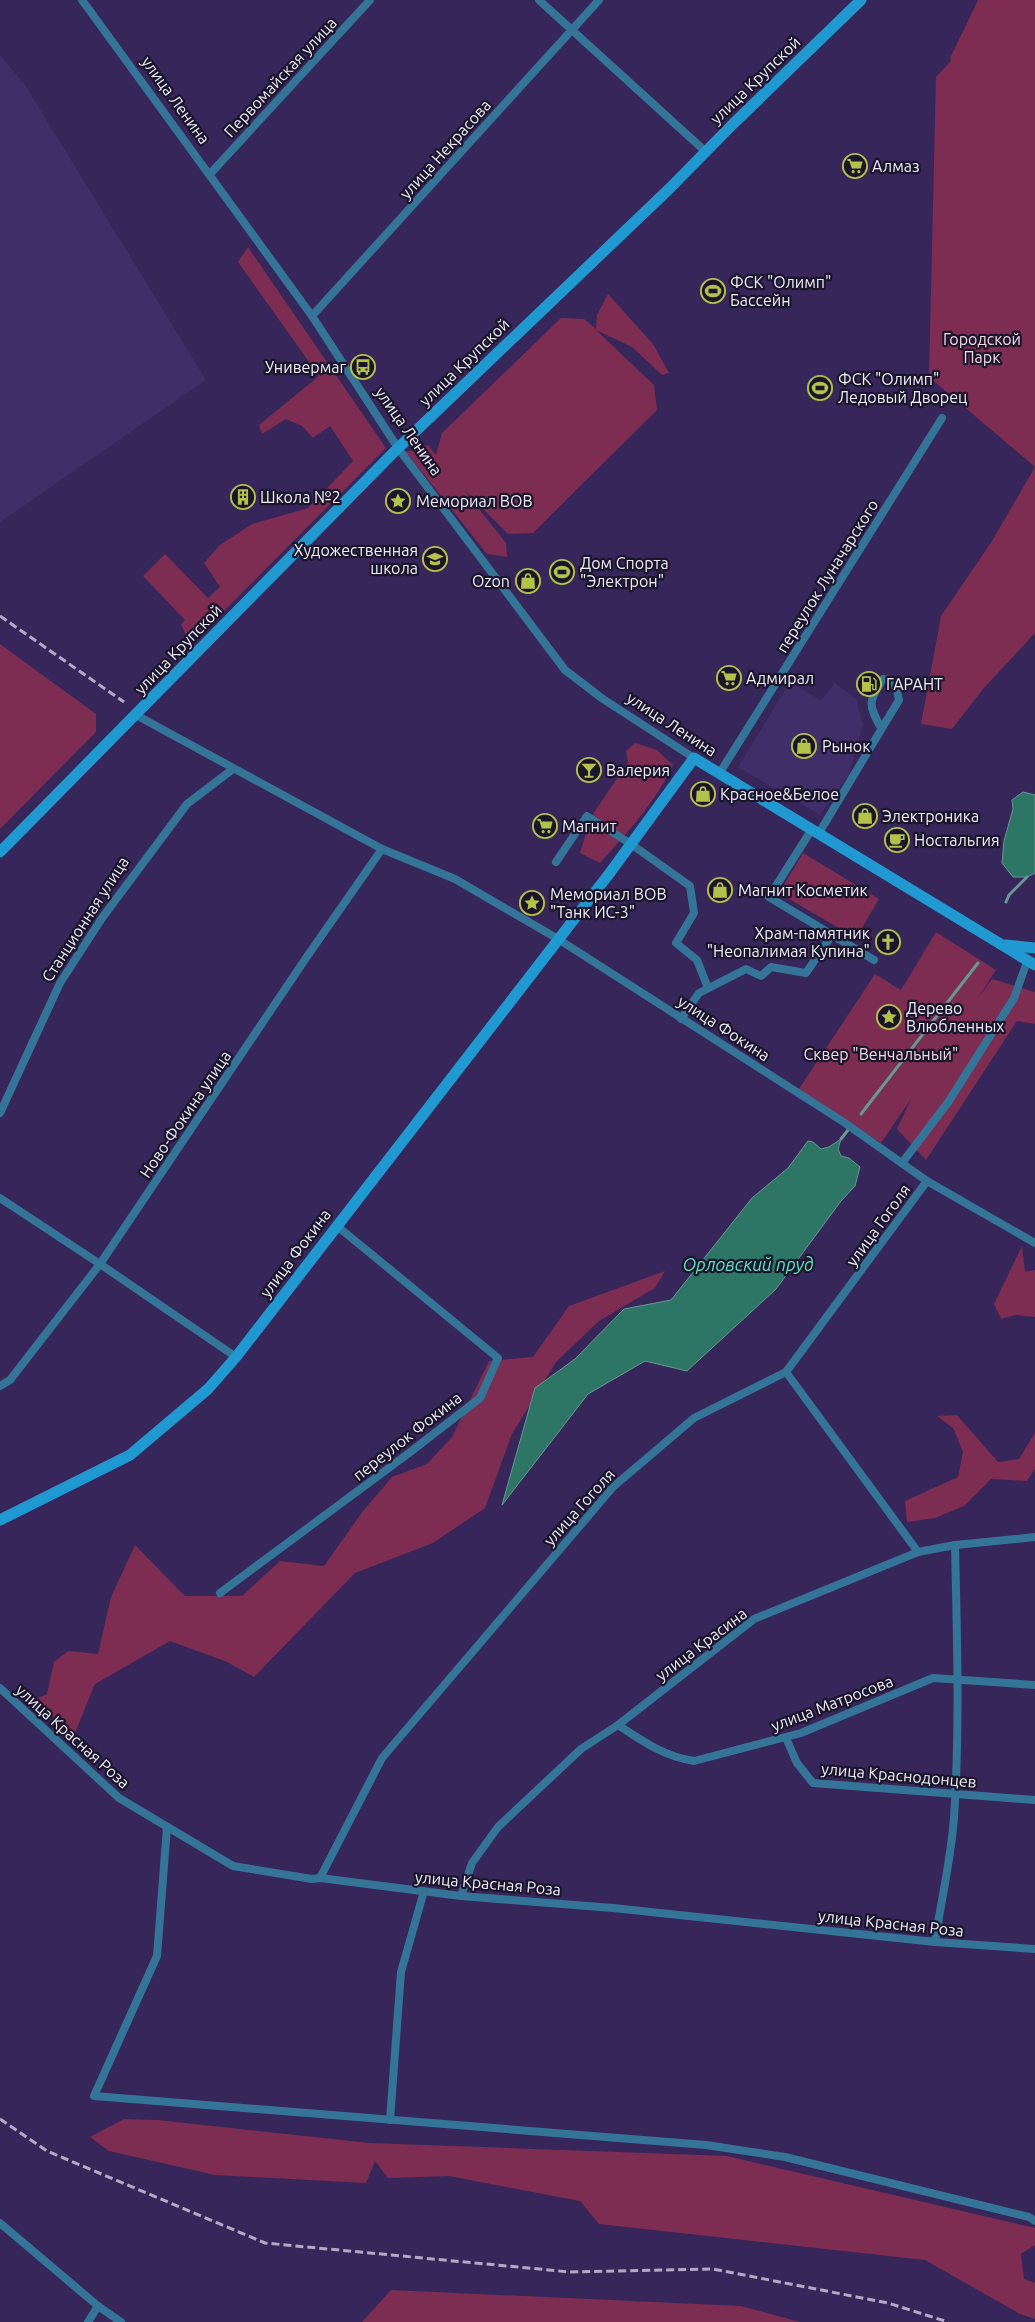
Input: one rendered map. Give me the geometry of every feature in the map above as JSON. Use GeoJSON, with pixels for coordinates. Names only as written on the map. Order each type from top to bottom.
{"type":"FeatureCollection","features":[{"type":"Feature","properties":{"kind":"main road","name":"улица Крупской"},"geometry":{"type":"LineString","coordinates":[[0,852],[398,448],[669,190],[861,0]]}},
{"type":"Feature","properties":{"kind":"main road","name":"улица Ленина"},"geometry":{"type":"LineString","coordinates":[[694,758],[1031,964]]}},
{"type":"Feature","properties":{"kind":"main road","name":"улица Фокина"},"geometry":{"type":"LineString","coordinates":[[0,1520],[130,1455],[208,1389],[236,1357],[558,940],[694,758]]}},
{"type":"Feature","properties":{"kind":"main road"},"geometry":{"type":"LineString","coordinates":[[1001,944],[1035,948]]}},
{"type":"Feature","properties":{"kind":"street","name":"улица Ленина"},"geometry":{"type":"LineString","coordinates":[[82,0],[312,316],[398,448],[566,670],[603,699],[694,758]]}},
{"type":"Feature","properties":{"kind":"street","name":"Первомайская улица"},"geometry":{"type":"LineString","coordinates":[[210,174],[370,0]]}},
{"type":"Feature","properties":{"kind":"street"},"geometry":{"type":"LineString","coordinates":[[539,0],[706,152]]}},
{"type":"Feature","properties":{"kind":"street","name":"улица Некрасова"},"geometry":{"type":"LineString","coordinates":[[312,316],[599,0]]}},
{"type":"Feature","properties":{"kind":"street","name":"переулок Луначарского"},"geometry":{"type":"LineString","coordinates":[[719,774],[942,418]]}},
{"type":"Feature","properties":{"kind":"street"},"geometry":{"type":"LineString","coordinates":[[874,960],[769,897],[862,765],[881,728],[899,700],[897,690],[890,680],[883,679],[870,698],[870,708],[881,728]]}},
{"type":"Feature","properties":{"kind":"street"},"geometry":{"type":"LineString","coordinates":[[136,715],[382,849],[455,879],[558,940]]}},
{"type":"Feature","properties":{"kind":"street","name":"Станционная улица"},"geometry":{"type":"LineString","coordinates":[[0,1113],[60,983],[102,918],[188,804],[233,769]]}},
{"type":"Feature","properties":{"kind":"street"},"geometry":{"type":"LineString","coordinates":[[556,862],[587,816],[631,844],[690,886],[694,913],[676,943],[697,960],[708,988]]}},
{"type":"Feature","properties":{"kind":"street","name":"Ново-Фокина улица"},"geometry":{"type":"LineString","coordinates":[[0,1386],[10,1380],[100,1264],[382,849]]}},
{"type":"Feature","properties":{"kind":"street"},"geometry":{"type":"LineString","coordinates":[[681,1019],[699,993],[746,969],[761,976],[771,967],[806,973],[832,935]]}},
{"type":"Feature","properties":{"kind":"street","name":"улица Фокина"},"geometry":{"type":"LineString","coordinates":[[558,940],[874,1142],[927,1181],[1035,1243]]}},
{"type":"Feature","properties":{"kind":"street"},"geometry":{"type":"LineString","coordinates":[[902,1163],[949,1101],[1014,998],[1031,964]]}},
{"type":"Feature","properties":{"kind":"street","name":"улица Гоголя"},"geometry":{"type":"LineString","coordinates":[[320,1878],[382,1758],[613,1487],[694,1418],[786,1372],[927,1181]]}},
{"type":"Feature","properties":{"kind":"street"},"geometry":{"type":"LineString","coordinates":[[0,1198],[236,1357]]}},
{"type":"Feature","properties":{"kind":"street","name":"переулок Фокина"},"geometry":{"type":"LineString","coordinates":[[220,1593],[409,1454],[480,1398],[498,1358],[336,1226]]}},
{"type":"Feature","properties":{"kind":"street"},"geometry":{"type":"LineString","coordinates":[[786,1372],[918,1552]]}},
{"type":"Feature","properties":{"kind":"street","name":"улица Красина"},"geometry":{"type":"LineString","coordinates":[[462,1896],[472,1862],[498,1827],[580,1749],[618,1725],[754,1619],[918,1552],[955,1545],[1035,1537]]}},
{"type":"Feature","properties":{"kind":"street"},"geometry":{"type":"LineString","coordinates":[[935,1942],[954,1821],[958,1679],[955,1545]]}},
{"type":"Feature","properties":{"kind":"street","name":"улица Матросова"},"geometry":{"type":"LineString","coordinates":[[618,1725],[648,1745],[677,1758],[694,1761],[786,1738],[934,1678],[1035,1685]]}},
{"type":"Feature","properties":{"kind":"street","name":"улица Красная Роза"},"geometry":{"type":"LineString","coordinates":[[0,1688],[119,1798],[233,1866],[312,1879],[320,1878],[462,1896],[613,1908],[935,1942],[1035,1949]]}},
{"type":"Feature","properties":{"kind":"street","name":"улица Краснодонцев"},"geometry":{"type":"LineString","coordinates":[[786,1738],[797,1763],[813,1783],[1035,1800]]}},
{"type":"Feature","properties":{"kind":"street"},"geometry":{"type":"LineString","coordinates":[[167,1827],[157,1956],[94,2096],[706,2145],[785,2157],[1029,2217],[1035,2221]]}},
{"type":"Feature","properties":{"kind":"street"},"geometry":{"type":"LineString","coordinates":[[390,2120],[401,1972],[424,1891]]}},
{"type":"Feature","properties":{"kind":"street"},"geometry":{"type":"LineString","coordinates":[[0,2222],[98,2306],[121,2322]]}},
{"type":"Feature","properties":{"kind":"street"},"geometry":{"type":"LineString","coordinates":[[88,2322],[98,2306]]}},
{"type":"Feature","properties":{"kind":"shaded area"},"geometry":{"type":"Polygon","coordinates":[[[0,55],[25,85],[206,380],[0,522],[0,55]]]}},
{"type":"Feature","properties":{"kind":"shaded area","name":"Рынок"},"geometry":{"type":"Polygon","coordinates":[[[790,682],[821,700],[835,683],[856,699],[863,725],[849,774],[820,815],[738,767],[790,682]]]}},
{"type":"Feature","properties":{"kind":"green space","name":"Городской Парк"},"geometry":{"type":"Polygon","coordinates":[[[978,0],[1035,0],[1035,467],[929,377],[936,77],[951,61],[950,58],[978,0]]]}},
{"type":"Feature","properties":{"kind":"green space"},"geometry":{"type":"Polygon","coordinates":[[[248,247],[386,448],[190,645],[181,624],[185,620],[143,576],[165,554],[208,598],[220,587],[204,563],[220,545],[252,524],[308,508],[353,461],[330,426],[313,438],[302,426],[286,419],[262,434],[259,425],[319,376],[238,262],[248,247]]]}},
{"type":"Feature","properties":{"kind":"green space"},"geometry":{"type":"Polygon","coordinates":[[[608,294],[653,344],[669,373],[662,375],[632,347],[596,330],[654,385],[657,410],[533,533],[508,534],[464,490],[506,543],[507,557],[487,554],[406,452],[428,445],[436,455],[442,433],[561,318],[584,319],[596,329],[597,315],[608,294]]]}},
{"type":"Feature","properties":{"kind":"green space"},"geometry":{"type":"Polygon","coordinates":[[[1035,467],[1035,633],[983,689],[952,729],[921,724],[941,616],[992,541],[1035,467]]]}},
{"type":"Feature","properties":{"kind":"green space"},"geometry":{"type":"Polygon","coordinates":[[[0,644],[96,714],[96,732],[0,829],[0,644]]]}},
{"type":"Feature","properties":{"kind":"green space"},"geometry":{"type":"Polygon","coordinates":[[[635,743],[657,750],[673,765],[650,804],[600,863],[580,853],[591,817],[628,762],[626,751],[635,743]]]}},
{"type":"Feature","properties":{"kind":"green space"},"geometry":{"type":"Polygon","coordinates":[[[803,853],[879,899],[856,938],[779,893],[803,853]]]}},
{"type":"Feature","properties":{"kind":"green space","name":"Сквер \"Венчальный\""},"geometry":{"type":"Polygon","coordinates":[[[936,932],[996,970],[978,998],[992,979],[1035,992],[1035,1024],[1017,1021],[926,1160],[897,1129],[911,1099],[881,1143],[799,1089],[875,974],[901,990],[936,932]]]}},
{"type":"Feature","properties":{"kind":"green space"},"geometry":{"type":"Polygon","coordinates":[[[1022,1246],[1025,1272],[1035,1270],[1035,1317],[1015,1315],[1001,1319],[994,1304],[1022,1246]]]}},
{"type":"Feature","properties":{"kind":"green space"},"geometry":{"type":"Polygon","coordinates":[[[665,1271],[655,1288],[599,1321],[556,1362],[512,1434],[485,1508],[433,1543],[355,1573],[254,1677],[227,1662],[170,1641],[95,1684],[73,1738],[36,1699],[47,1694],[54,1662],[68,1651],[98,1654],[111,1597],[135,1545],[185,1596],[242,1596],[280,1561],[324,1566],[363,1511],[392,1477],[427,1464],[452,1437],[489,1361],[533,1357],[569,1306],[665,1271]]]}},
{"type":"Feature","properties":{"kind":"green space"},"geometry":{"type":"Polygon","coordinates":[[[957,1415],[998,1462],[1019,1459],[1035,1433],[1035,1469],[1027,1481],[991,1479],[964,1506],[935,1518],[907,1522],[905,1501],[958,1477],[963,1452],[953,1428],[937,1416],[957,1415]]]}},
{"type":"Feature","properties":{"kind":"green space"},"geometry":{"type":"Polygon","coordinates":[[[124,2119],[158,2120],[370,2143],[727,2156],[1035,2228],[1035,2245],[1021,2254],[1024,2279],[1035,2283],[1035,2319],[1020,2314],[925,2260],[599,2224],[580,2201],[449,2176],[388,2178],[375,2161],[366,2183],[215,2175],[109,2151],[90,2137],[124,2119]]]}},
{"type":"Feature","properties":{"kind":"green space"},"geometry":{"type":"Polygon","coordinates":[[[391,2290],[741,2306],[800,2322],[362,2322],[391,2290]]]}},
{"type":"Feature","properties":{"kind":"water"},"geometry":{"type":"Polygon","coordinates":[[[1023,792],[1035,795],[1035,873],[1027,877],[1013,877],[1002,863],[1004,841],[1013,809],[1012,800],[1023,792]]]}},
{"type":"Feature","properties":{"kind":"water","name":"Орловский пруд"},"geometry":{"type":"Polygon","coordinates":[[[841,1139],[838,1149],[841,1156],[849,1158],[860,1167],[855,1186],[841,1201],[776,1289],[687,1371],[645,1361],[588,1394],[502,1505],[535,1388],[575,1359],[624,1309],[671,1300],[752,1198],[788,1168],[808,1141],[813,1142],[821,1149],[829,1147],[841,1139]]]}},
{"type":"Feature","properties":{"kind":"waterway"},"geometry":{"type":"LineString","coordinates":[[1006,902],[1009,895],[1027,877]]}},
{"type":"Feature","properties":{"kind":"waterway"},"geometry":{"type":"LineString","coordinates":[[861,1114],[978,963]]}},
{"type":"Feature","properties":{"kind":"waterway"},"geometry":{"type":"LineString","coordinates":[[841,1139],[848,1130]]}},
{"type":"Feature","properties":{"kind":"railway"},"geometry":{"type":"LineString","coordinates":[[0,616],[124,702]]}},
{"type":"Feature","properties":{"kind":"railway"},"geometry":{"type":"LineString","coordinates":[[0,2119],[47,2151],[265,2243],[570,2272],[713,2269],[888,2303],[948,2322]]}},
{"type":"Feature","properties":{"kind":"place","name":"Алмаз"},"geometry":{"type":"Point","coordinates":[855,166]}},
{"type":"Feature","properties":{"kind":"place","name":"ФСК \"Олимп\" Бассейн"},"geometry":{"type":"Point","coordinates":[713,291]}},
{"type":"Feature","properties":{"kind":"place","name":"Универмаг"},"geometry":{"type":"Point","coordinates":[363,367]}},
{"type":"Feature","properties":{"kind":"place","name":"ФСК \"Олимп\" Ледовый Дворец"},"geometry":{"type":"Point","coordinates":[820,388]}},
{"type":"Feature","properties":{"kind":"place","name":"Школа №2"},"geometry":{"type":"Point","coordinates":[243,497]}},
{"type":"Feature","properties":{"kind":"place","name":"Мемориал ВОВ"},"geometry":{"type":"Point","coordinates":[398,501]}},
{"type":"Feature","properties":{"kind":"place","name":"Художественная школа"},"geometry":{"type":"Point","coordinates":[435,559]}},
{"type":"Feature","properties":{"kind":"place","name":"Дом Спорта \"Электрон\""},"geometry":{"type":"Point","coordinates":[562,572]}},
{"type":"Feature","properties":{"kind":"place","name":"Ozon"},"geometry":{"type":"Point","coordinates":[528,581]}},
{"type":"Feature","properties":{"kind":"place","name":"Адмирал"},"geometry":{"type":"Point","coordinates":[729,678]}},
{"type":"Feature","properties":{"kind":"place","name":"ГАРАНТ"},"geometry":{"type":"Point","coordinates":[869,684]}},
{"type":"Feature","properties":{"kind":"place","name":"Рынок"},"geometry":{"type":"Point","coordinates":[804,746]}},
{"type":"Feature","properties":{"kind":"place","name":"Валерия"},"geometry":{"type":"Point","coordinates":[589,770]}},
{"type":"Feature","properties":{"kind":"place","name":"Красное&Белое"},"geometry":{"type":"Point","coordinates":[703,794]}},
{"type":"Feature","properties":{"kind":"place","name":"Электроника"},"geometry":{"type":"Point","coordinates":[865,816]}},
{"type":"Feature","properties":{"kind":"place","name":"Магнит"},"geometry":{"type":"Point","coordinates":[545,826]}},
{"type":"Feature","properties":{"kind":"place","name":"Ностальгия"},"geometry":{"type":"Point","coordinates":[897,840]}},
{"type":"Feature","properties":{"kind":"place","name":"Магнит Косметик"},"geometry":{"type":"Point","coordinates":[720,890]}},
{"type":"Feature","properties":{"kind":"place","name":"Мемориал ВОВ \"Танк ИС-3\""},"geometry":{"type":"Point","coordinates":[532,903]}},
{"type":"Feature","properties":{"kind":"place","name":"Храм-памятник \"Неопалимая Купина\""},"geometry":{"type":"Point","coordinates":[888,942]}},
{"type":"Feature","properties":{"kind":"place","name":"Дерево Влюбленных"},"geometry":{"type":"Point","coordinates":[889,1017]}}]}
